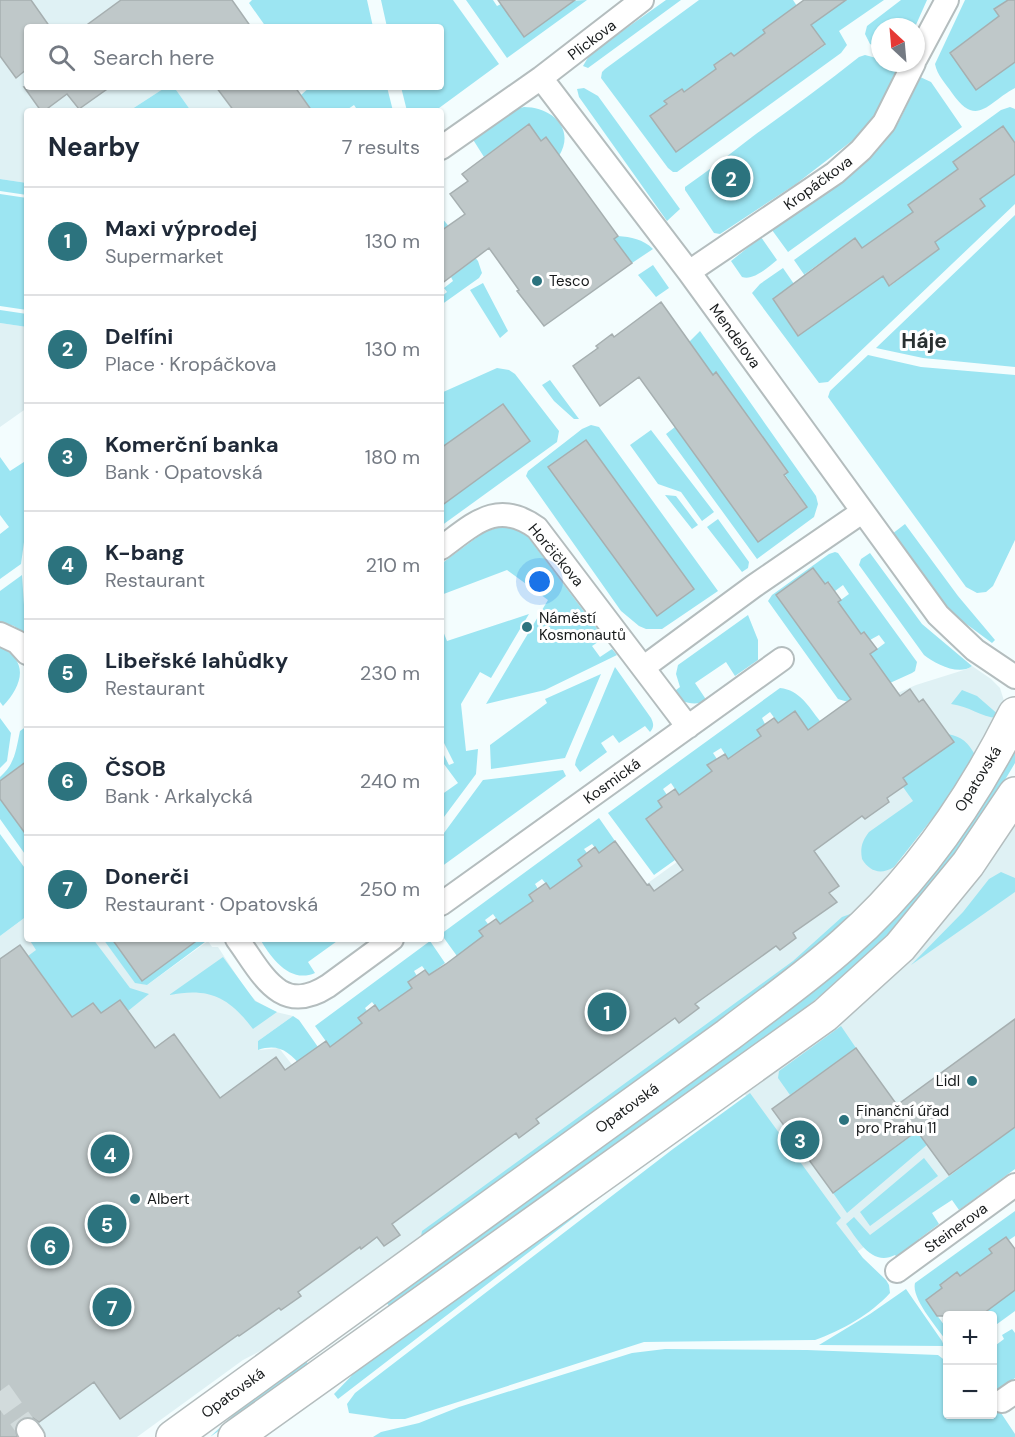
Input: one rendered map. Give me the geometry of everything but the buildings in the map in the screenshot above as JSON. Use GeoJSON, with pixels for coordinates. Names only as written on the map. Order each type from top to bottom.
{"type":"FeatureCollection","features":[{"type":"Feature","properties":{"kind":"main road","name":"Opatovská"},"geometry":{"type":"LineString","coordinates":[[173,1437],[738,1028],[804,978],[845,943],[895,894],[923,861],[981,778],[1015,714]]}},
{"type":"Feature","properties":{"kind":"main road"},"geometry":{"type":"LineString","coordinates":[[235,1437],[825,1015],[900,947],[968,864],[1015,794]]}},
{"type":"Feature","properties":{"kind":"street","name":"Plickova"},"geometry":{"type":"LineString","coordinates":[[541,78],[642,0]]}},
{"type":"Feature","properties":{"kind":"street"},"geometry":{"type":"LineString","coordinates":[[925,41],[947,0]]}},
{"type":"Feature","properties":{"kind":"street","name":"Kropáčkova"},"geometry":{"type":"LineString","coordinates":[[689,272],[835,173],[861,150],[884,123],[910,72]]}},
{"type":"Feature","properties":{"kind":"street"},"geometry":{"type":"LineString","coordinates":[[444,146],[541,78]]}},
{"type":"Feature","properties":{"kind":"street","name":"Mendelova"},"geometry":{"type":"LineString","coordinates":[[541,78],[689,272],[938,615],[975,650],[1015,677]]}},
{"type":"Feature","properties":{"kind":"street"},"geometry":{"type":"LineString","coordinates":[[644,667],[754,586],[862,512]]}},
{"type":"Feature","properties":{"kind":"street","name":"Horčičkova"},"geometry":{"type":"LineString","coordinates":[[444,546],[479,520],[490,516],[507,514],[524,519],[537,528],[688,727]]}},
{"type":"Feature","properties":{"kind":"street"},"geometry":{"type":"LineString","coordinates":[[0,634],[17,642],[24,650]]}},
{"type":"Feature","properties":{"kind":"street","name":"Kosmická"},"geometry":{"type":"LineString","coordinates":[[444,902],[782,659]]}},
{"type":"Feature","properties":{"kind":"street"},"geometry":{"type":"LineString","coordinates":[[239,942],[274,989],[285,996],[303,997],[317,993],[328,986],[388,942]]}},
{"type":"Feature","properties":{"kind":"street","name":"Steinerova"},"geometry":{"type":"LineString","coordinates":[[897,1271],[1015,1185]]}},
{"type":"Feature","properties":{"kind":"shaded area"},"geometry":{"type":"Polygon","coordinates":[[[0,0],[232,0],[249,24],[24,24],[24,90],[161,90],[134,108],[24,108],[24,183],[0,179],[0,0]]]}},
{"type":"Feature","properties":{"kind":"shaded area"},"geometry":{"type":"Polygon","coordinates":[[[252,0],[367,0],[372,24],[264,24],[249,3],[252,0]]]}},
{"type":"Feature","properties":{"kind":"shaded area"},"geometry":{"type":"Polygon","coordinates":[[[381,0],[453,0],[499,64],[439,108],[406,108],[402,90],[444,90],[444,24],[386,24],[381,0]]]}},
{"type":"Feature","properties":{"kind":"shaded area"},"geometry":{"type":"Polygon","coordinates":[[[466,0],[493,0],[497,6],[587,0],[507,58],[466,0]]]}},
{"type":"Feature","properties":{"kind":"shaded area"},"geometry":{"type":"Polygon","coordinates":[[[666,0],[681,0],[588,68],[583,66],[590,54],[666,0]]]}},
{"type":"Feature","properties":{"kind":"shaded area"},"geometry":{"type":"Polygon","coordinates":[[[699,0],[793,0],[799,9],[763,30],[765,33],[734,56],[731,53],[714,65],[716,69],[684,92],[682,89],[665,101],[676,151],[825,45],[811,25],[845,0],[884,0],[839,31],[847,45],[841,53],[677,172],[673,172],[601,78],[605,69],[699,0]]]}},
{"type":"Feature","properties":{"kind":"shaded area"},"geometry":{"type":"Polygon","coordinates":[[[901,0],[927,0],[919,18],[877,18],[901,0]]]}},
{"type":"Feature","properties":{"kind":"shaded area"},"geometry":{"type":"Polygon","coordinates":[[[965,0],[1008,0],[995,9],[999,16],[950,53],[977,89],[1015,62],[1015,88],[990,105],[976,111],[961,104],[942,79],[935,64],[965,0]]]}},
{"type":"Feature","properties":{"kind":"shaded area"},"geometry":{"type":"Polygon","coordinates":[[[871,23],[871,44],[865,34],[867,26],[871,23]]]}},
{"type":"Feature","properties":{"kind":"shaded area"},"geometry":{"type":"Polygon","coordinates":[[[859,57],[871,57],[871,72],[896,72],[874,117],[857,137],[796,184],[720,234],[714,233],[685,187],[859,57]]]}},
{"type":"Feature","properties":{"kind":"shaded area"},"geometry":{"type":"Polygon","coordinates":[[[918,76],[931,82],[962,127],[788,252],[772,230],[837,185],[868,160],[901,118],[918,76]]]}},
{"type":"Feature","properties":{"kind":"shaded area"},"geometry":{"type":"Polygon","coordinates":[[[584,88],[598,96],[680,209],[667,221],[579,97],[577,89],[584,88]]]}},
{"type":"Feature","properties":{"kind":"shaded area"},"geometry":{"type":"Polygon","coordinates":[[[161,90],[176,90],[189,108],[134,108],[161,90]]]}},
{"type":"Feature","properties":{"kind":"shaded area"},"geometry":{"type":"Polygon","coordinates":[[[176,90],[297,90],[310,108],[189,108],[176,90]]]}},
{"type":"Feature","properties":{"kind":"shaded area"},"geometry":{"type":"Polygon","coordinates":[[[307,90],[388,90],[392,108],[356,108],[354,105],[350,108],[310,108],[301,95],[307,90]]]}},
{"type":"Feature","properties":{"kind":"shaded area"},"geometry":{"type":"Polygon","coordinates":[[[524,107],[534,108],[551,115],[563,128],[563,146],[559,156],[546,137],[541,141],[529,124],[484,157],[472,138],[512,110],[524,107]]]}},
{"type":"Feature","properties":{"kind":"shaded area"},"geometry":{"type":"Polygon","coordinates":[[[1010,107],[1015,109],[1015,143],[1003,127],[953,162],[958,169],[908,205],[913,212],[862,248],[855,238],[805,274],[832,311],[883,276],[890,286],[939,249],[935,242],[984,206],[980,199],[1015,174],[1015,204],[828,382],[819,383],[752,293],[760,284],[783,268],[794,284],[773,299],[797,335],[830,312],[794,260],[1001,110],[1010,107]]]}},
{"type":"Feature","properties":{"kind":"shaded area"},"geometry":{"type":"Polygon","coordinates":[[[0,179],[24,183],[24,195],[0,191],[0,179]]]}},
{"type":"Feature","properties":{"kind":"shaded area"},"geometry":{"type":"Polygon","coordinates":[[[0,194],[24,198],[24,310],[0,306],[0,194]]]}},
{"type":"Feature","properties":{"kind":"shaded area"},"geometry":{"type":"Polygon","coordinates":[[[1015,215],[1015,367],[923,358],[876,348],[1015,215]]]}},
{"type":"Feature","properties":{"kind":"shaded area"},"geometry":{"type":"Polygon","coordinates":[[[444,221],[478,261],[482,273],[479,278],[444,303],[444,294],[447,292],[444,288],[453,281],[451,277],[467,265],[444,235],[444,221]]]}},
{"type":"Feature","properties":{"kind":"shaded area"},"geometry":{"type":"Polygon","coordinates":[[[618,236],[637,239],[653,249],[632,263],[614,239],[618,236]]]}},
{"type":"Feature","properties":{"kind":"shaded area"},"geometry":{"type":"Polygon","coordinates":[[[761,237],[777,260],[756,275],[742,277],[731,261],[761,237]]]}},
{"type":"Feature","properties":{"kind":"shaded area"},"geometry":{"type":"Polygon","coordinates":[[[653,265],[669,288],[656,297],[638,275],[653,265]]]}},
{"type":"Feature","properties":{"kind":"shaded area"},"geometry":{"type":"Polygon","coordinates":[[[483,283],[508,331],[500,338],[470,290],[483,283]]]}},
{"type":"Feature","properties":{"kind":"shaded area"},"geometry":{"type":"Polygon","coordinates":[[[0,310],[24,314],[24,327],[0,323],[0,310]]]}},
{"type":"Feature","properties":{"kind":"shaded area"},"geometry":{"type":"Polygon","coordinates":[[[0,323],[24,327],[24,410],[0,427],[0,323]]]}},
{"type":"Feature","properties":{"kind":"shaded area"},"geometry":{"type":"Polygon","coordinates":[[[700,331],[816,496],[818,504],[814,517],[757,559],[666,434],[675,427],[758,541],[807,507],[716,373],[713,375],[689,342],[700,331]]]}},
{"type":"Feature","properties":{"kind":"shaded area"},"geometry":{"type":"Polygon","coordinates":[[[868,355],[921,367],[1015,375],[1015,540],[993,586],[986,592],[977,593],[966,587],[828,397],[830,391],[868,355]]]}},
{"type":"Feature","properties":{"kind":"shaded area"},"geometry":{"type":"Polygon","coordinates":[[[497,368],[509,370],[515,374],[559,431],[557,442],[444,524],[444,504],[530,441],[503,404],[444,446],[444,392],[497,368]]]}},
{"type":"Feature","properties":{"kind":"shaded area"},"geometry":{"type":"Polygon","coordinates":[[[550,380],[579,419],[574,419],[554,401],[542,385],[550,380]]]}},
{"type":"Feature","properties":{"kind":"shaded area"},"geometry":{"type":"Polygon","coordinates":[[[591,425],[599,427],[718,591],[662,629],[646,629],[639,626],[621,611],[526,476],[528,471],[582,429],[591,425]]]}},
{"type":"Feature","properties":{"kind":"shaded area"},"geometry":{"type":"Polygon","coordinates":[[[651,430],[714,512],[702,521],[681,492],[658,484],[630,445],[651,430]]]}},
{"type":"Feature","properties":{"kind":"shaded area"},"geometry":{"type":"Polygon","coordinates":[[[0,457],[10,471],[24,462],[24,542],[21,564],[0,579],[0,534],[9,527],[0,515],[0,457]]]}},
{"type":"Feature","properties":{"kind":"shaded area"},"geometry":{"type":"Polygon","coordinates":[[[665,495],[676,496],[698,525],[692,529],[665,495]]]}},
{"type":"Feature","properties":{"kind":"shaded area"},"geometry":{"type":"Polygon","coordinates":[[[718,519],[749,562],[748,568],[742,572],[707,527],[718,519]]]}},
{"type":"Feature","properties":{"kind":"shaded area"},"geometry":{"type":"Polygon","coordinates":[[[905,524],[958,596],[995,640],[992,643],[946,609],[892,534],[905,524]]]}},
{"type":"Feature","properties":{"kind":"shaded area"},"geometry":{"type":"Polygon","coordinates":[[[504,527],[528,537],[604,638],[592,646],[600,657],[612,649],[617,655],[545,690],[486,704],[548,600],[507,570],[444,594],[444,562],[484,532],[504,527]]]}},
{"type":"Feature","properties":{"kind":"shaded area"},"geometry":{"type":"Polygon","coordinates":[[[838,553],[917,662],[915,671],[912,673],[848,702],[838,699],[768,601],[772,595],[829,554],[838,553]],[[829,582],[825,584],[866,682],[882,671],[870,654],[885,643],[879,635],[870,640],[864,632],[861,634],[838,602],[849,594],[843,585],[835,591],[829,582]]]}},
{"type":"Feature","properties":{"kind":"shaded area"},"geometry":{"type":"Polygon","coordinates":[[[870,553],[922,624],[972,666],[961,670],[954,669],[934,662],[924,655],[859,565],[861,559],[870,553]]]}},
{"type":"Feature","properties":{"kind":"shaded area"},"geometry":{"type":"Polygon","coordinates":[[[22,575],[24,634],[14,626],[0,622],[0,591],[22,575]]]}},
{"type":"Feature","properties":{"kind":"shaded area"},"geometry":{"type":"Polygon","coordinates":[[[529,614],[491,678],[480,672],[461,704],[466,751],[478,749],[476,774],[444,817],[444,793],[458,783],[444,764],[444,755],[449,765],[454,763],[444,743],[444,634],[447,641],[529,614]]]}},
{"type":"Feature","properties":{"kind":"shaded area"},"geometry":{"type":"Polygon","coordinates":[[[748,615],[758,640],[758,660],[735,676],[726,662],[695,683],[707,701],[688,703],[672,693],[680,687],[676,674],[678,665],[748,615]]]}},
{"type":"Feature","properties":{"kind":"shaded area"},"geometry":{"type":"Polygon","coordinates":[[[0,647],[16,659],[20,674],[15,690],[3,706],[0,702],[0,647]]]}},
{"type":"Feature","properties":{"kind":"shaded area"},"geometry":{"type":"Polygon","coordinates":[[[972,666],[991,679],[1000,688],[1005,704],[969,772],[855,916],[296,1332],[243,1360],[137,1437],[0,1437],[0,936],[24,918],[24,942],[105,942],[135,982],[147,985],[209,942],[212,947],[218,947],[246,990],[256,1001],[276,1012],[293,1016],[258,1041],[259,1050],[279,1048],[297,1071],[478,1006],[818,760],[824,752],[808,730],[833,712],[843,717],[916,685],[972,666]]]}},
{"type":"Feature","properties":{"kind":"shaded area"},"geometry":{"type":"Polygon","coordinates":[[[615,667],[651,718],[653,727],[650,732],[645,726],[619,743],[613,735],[601,743],[607,752],[580,772],[575,765],[576,760],[615,667]]]}},
{"type":"Feature","properties":{"kind":"shaded area"},"geometry":{"type":"Polygon","coordinates":[[[601,674],[565,758],[491,769],[490,745],[547,703],[545,699],[601,674]]]}},
{"type":"Feature","properties":{"kind":"shaded area"},"geometry":{"type":"Polygon","coordinates":[[[780,688],[799,696],[820,721],[808,730],[795,711],[778,723],[770,712],[762,718],[765,724],[757,730],[761,736],[728,759],[721,748],[713,753],[717,759],[708,765],[712,771],[679,795],[671,783],[663,789],[667,795],[662,807],[646,819],[675,860],[654,875],[608,813],[780,688]]]}},
{"type":"Feature","properties":{"kind":"shaded area"},"geometry":{"type":"Polygon","coordinates":[[[962,690],[977,696],[1000,716],[991,717],[951,704],[962,690]]]}},
{"type":"Feature","properties":{"kind":"shaded area"},"geometry":{"type":"Polygon","coordinates":[[[0,718],[11,733],[7,761],[0,768],[0,718]]]}},
{"type":"Feature","properties":{"kind":"shaded area"},"geometry":{"type":"Polygon","coordinates":[[[24,728],[24,763],[0,781],[0,777],[9,767],[14,756],[20,731],[24,728]]]}},
{"type":"Feature","properties":{"kind":"shaded area"},"geometry":{"type":"Polygon","coordinates":[[[948,734],[964,741],[975,755],[969,772],[894,867],[885,871],[872,869],[862,859],[861,848],[865,838],[869,832],[913,801],[903,787],[907,784],[897,769],[923,764],[953,742],[948,734]]]}},
{"type":"Feature","properties":{"kind":"shaded area"},"geometry":{"type":"Polygon","coordinates":[[[1015,739],[1015,763],[986,812],[956,854],[894,928],[859,964],[799,1013],[391,1308],[384,1300],[799,998],[1015,739]]]}},
{"type":"Feature","properties":{"kind":"shaded area"},"geometry":{"type":"Polygon","coordinates":[[[563,770],[566,776],[444,865],[444,833],[483,780],[563,770]]]}},
{"type":"Feature","properties":{"kind":"shaded area"},"geometry":{"type":"Polygon","coordinates":[[[0,799],[24,832],[24,853],[0,819],[0,799]]]}},
{"type":"Feature","properties":{"kind":"shaded area"},"geometry":{"type":"Polygon","coordinates":[[[599,818],[615,841],[599,853],[592,844],[584,849],[587,853],[578,860],[582,866],[550,889],[542,879],[535,884],[538,889],[529,895],[533,901],[500,924],[493,914],[485,920],[488,924],[483,936],[486,996],[444,938],[444,932],[599,818]]]}},
{"type":"Feature","properties":{"kind":"shaded area"},"geometry":{"type":"Polygon","coordinates":[[[1015,825],[1015,1142],[854,1254],[742,1090],[903,962],[949,913],[1015,825]]]}},
{"type":"Feature","properties":{"kind":"shaded area"},"geometry":{"type":"Polygon","coordinates":[[[0,834],[24,867],[24,918],[0,936],[0,834]]]}},
{"type":"Feature","properties":{"kind":"shaded area"},"geometry":{"type":"Polygon","coordinates":[[[1001,872],[1015,878],[1015,892],[911,965],[963,912],[989,879],[1001,872]]]}},
{"type":"Feature","properties":{"kind":"shaded area"},"geometry":{"type":"Polygon","coordinates":[[[853,913],[855,916],[794,968],[421,1236],[422,1231],[793,961],[842,917],[853,913]]]}},
{"type":"Feature","properties":{"kind":"shaded area"},"geometry":{"type":"Polygon","coordinates":[[[31,942],[95,942],[130,988],[149,994],[128,1011],[101,1013],[93,1003],[82,1011],[81,1028],[28,956],[36,950],[31,942]]]}},
{"type":"Feature","properties":{"kind":"shaded area"},"geometry":{"type":"Polygon","coordinates":[[[105,942],[114,942],[142,980],[186,942],[205,942],[147,985],[135,983],[105,942]]]}},
{"type":"Feature","properties":{"kind":"shaded area"},"geometry":{"type":"Polygon","coordinates":[[[262,942],[336,942],[308,962],[315,973],[306,975],[290,972],[270,954],[262,942]]]}},
{"type":"Feature","properties":{"kind":"shaded area"},"geometry":{"type":"Polygon","coordinates":[[[429,942],[445,963],[429,975],[422,966],[414,971],[417,976],[408,982],[412,988],[379,1011],[372,1002],[365,1008],[367,1011],[359,1017],[362,1023],[330,1047],[315,1026],[429,942]]]}},
{"type":"Feature","properties":{"kind":"shaded area"},"geometry":{"type":"Polygon","coordinates":[[[223,957],[255,1001],[277,1012],[253,1029],[235,1009],[217,997],[196,992],[169,995],[223,957]]]}},
{"type":"Feature","properties":{"kind":"shaded area"},"geometry":{"type":"Polygon","coordinates":[[[293,1016],[299,1020],[318,1047],[302,1067],[293,1057],[278,1048],[258,1050],[258,1041],[293,1016]]]}},
{"type":"Feature","properties":{"kind":"shaded area"},"geometry":{"type":"Polygon","coordinates":[[[841,1026],[856,1048],[790,1095],[778,1078],[779,1071],[841,1026]]]}},
{"type":"Feature","properties":{"kind":"shaded area"},"geometry":{"type":"Polygon","coordinates":[[[750,1093],[841,1218],[836,1223],[863,1258],[889,1285],[890,1293],[874,1308],[845,1327],[815,1340],[644,1342],[405,1419],[349,1413],[347,1404],[355,1393],[673,1149],[750,1093]]]}},
{"type":"Feature","properties":{"kind":"shaded area"},"geometry":{"type":"Polygon","coordinates":[[[1015,1127],[1015,1169],[959,1210],[952,1200],[932,1213],[939,1224],[919,1239],[922,1244],[900,1261],[895,1255],[887,1258],[873,1255],[866,1250],[846,1224],[854,1217],[870,1235],[1015,1127]]]}},
{"type":"Feature","properties":{"kind":"shaded area"},"geometry":{"type":"Polygon","coordinates":[[[918,1131],[928,1144],[847,1213],[833,1193],[918,1131]]]}},
{"type":"Feature","properties":{"kind":"shaded area"},"geometry":{"type":"Polygon","coordinates":[[[670,1141],[338,1399],[334,1394],[361,1366],[670,1141]]]}},
{"type":"Feature","properties":{"kind":"shaded area"},"geometry":{"type":"Polygon","coordinates":[[[924,1158],[938,1176],[870,1226],[860,1212],[924,1158]]]}},
{"type":"Feature","properties":{"kind":"shaded area"},"geometry":{"type":"Polygon","coordinates":[[[1015,1211],[1015,1236],[1009,1240],[1006,1237],[990,1249],[992,1253],[960,1276],[957,1273],[926,1300],[943,1323],[943,1336],[921,1305],[915,1290],[915,1283],[1015,1211]]]}},
{"type":"Feature","properties":{"kind":"shaded area"},"geometry":{"type":"Polygon","coordinates":[[[906,1289],[942,1341],[943,1346],[819,1345],[906,1289]]]}},
{"type":"Feature","properties":{"kind":"shaded area"},"geometry":{"type":"Polygon","coordinates":[[[1015,1290],[1015,1311],[997,1324],[997,1311],[987,1311],[1015,1290]]]}},
{"type":"Feature","properties":{"kind":"shaded area"},"geometry":{"type":"Polygon","coordinates":[[[1012,1329],[1015,1333],[1015,1378],[997,1392],[997,1344],[1004,1339],[1002,1335],[1012,1329]]]}},
{"type":"Feature","properties":{"kind":"shaded area"},"geometry":{"type":"Polygon","coordinates":[[[665,1349],[807,1350],[938,1355],[943,1359],[943,1419],[997,1419],[997,1407],[1015,1437],[373,1437],[381,1432],[419,1423],[459,1407],[632,1353],[665,1349]]]}},
{"type":"Feature","properties":{"kind":"shaded area"},"geometry":{"type":"Polygon","coordinates":[[[304,1358],[310,1367],[210,1437],[256,1393],[304,1358]]]}},
{"type":"Feature","properties":{"kind":"tunnel"},"geometry":{"type":"LineString","coordinates":[[0,1391],[28,1430]]}},
{"type":"Feature","properties":{"kind":"place","name":"Delfíni"},"geometry":{"type":"Point","coordinates":[731,178]}},
{"type":"Feature","properties":{"kind":"place","name":"Tesco"},"geometry":{"type":"Point","coordinates":[537,281]}},
{"type":"Feature","properties":{"kind":"place","name":"Náměstí Kosmonautů"},"geometry":{"type":"Point","coordinates":[527,627]}},
{"type":"Feature","properties":{"kind":"place","name":"Maxi výprodej"},"geometry":{"type":"Point","coordinates":[607,1012]}},
{"type":"Feature","properties":{"kind":"place","name":"Lidl"},"geometry":{"type":"Point","coordinates":[972,1081]}},
{"type":"Feature","properties":{"kind":"place","name":"Finanční úřad pro Prahu 11"},"geometry":{"type":"Point","coordinates":[844,1120]}},
{"type":"Feature","properties":{"kind":"place","name":"Komerční banka"},"geometry":{"type":"Point","coordinates":[800,1140]}},
{"type":"Feature","properties":{"kind":"place","name":"K-bang"},"geometry":{"type":"Point","coordinates":[110,1154]}},
{"type":"Feature","properties":{"kind":"place","name":"Albert"},"geometry":{"type":"Point","coordinates":[135,1199]}},
{"type":"Feature","properties":{"kind":"place","name":"Libeřské lahůdky"},"geometry":{"type":"Point","coordinates":[107,1224]}},
{"type":"Feature","properties":{"kind":"place","name":"ČSOB"},"geometry":{"type":"Point","coordinates":[50,1246]}},
{"type":"Feature","properties":{"kind":"place","name":"Donerči"},"geometry":{"type":"Point","coordinates":[112,1307]}},
{"type":"Feature","properties":{"kind":"district","name":"Háje"},"geometry":{"type":"Point","coordinates":[924,341]}}]}
